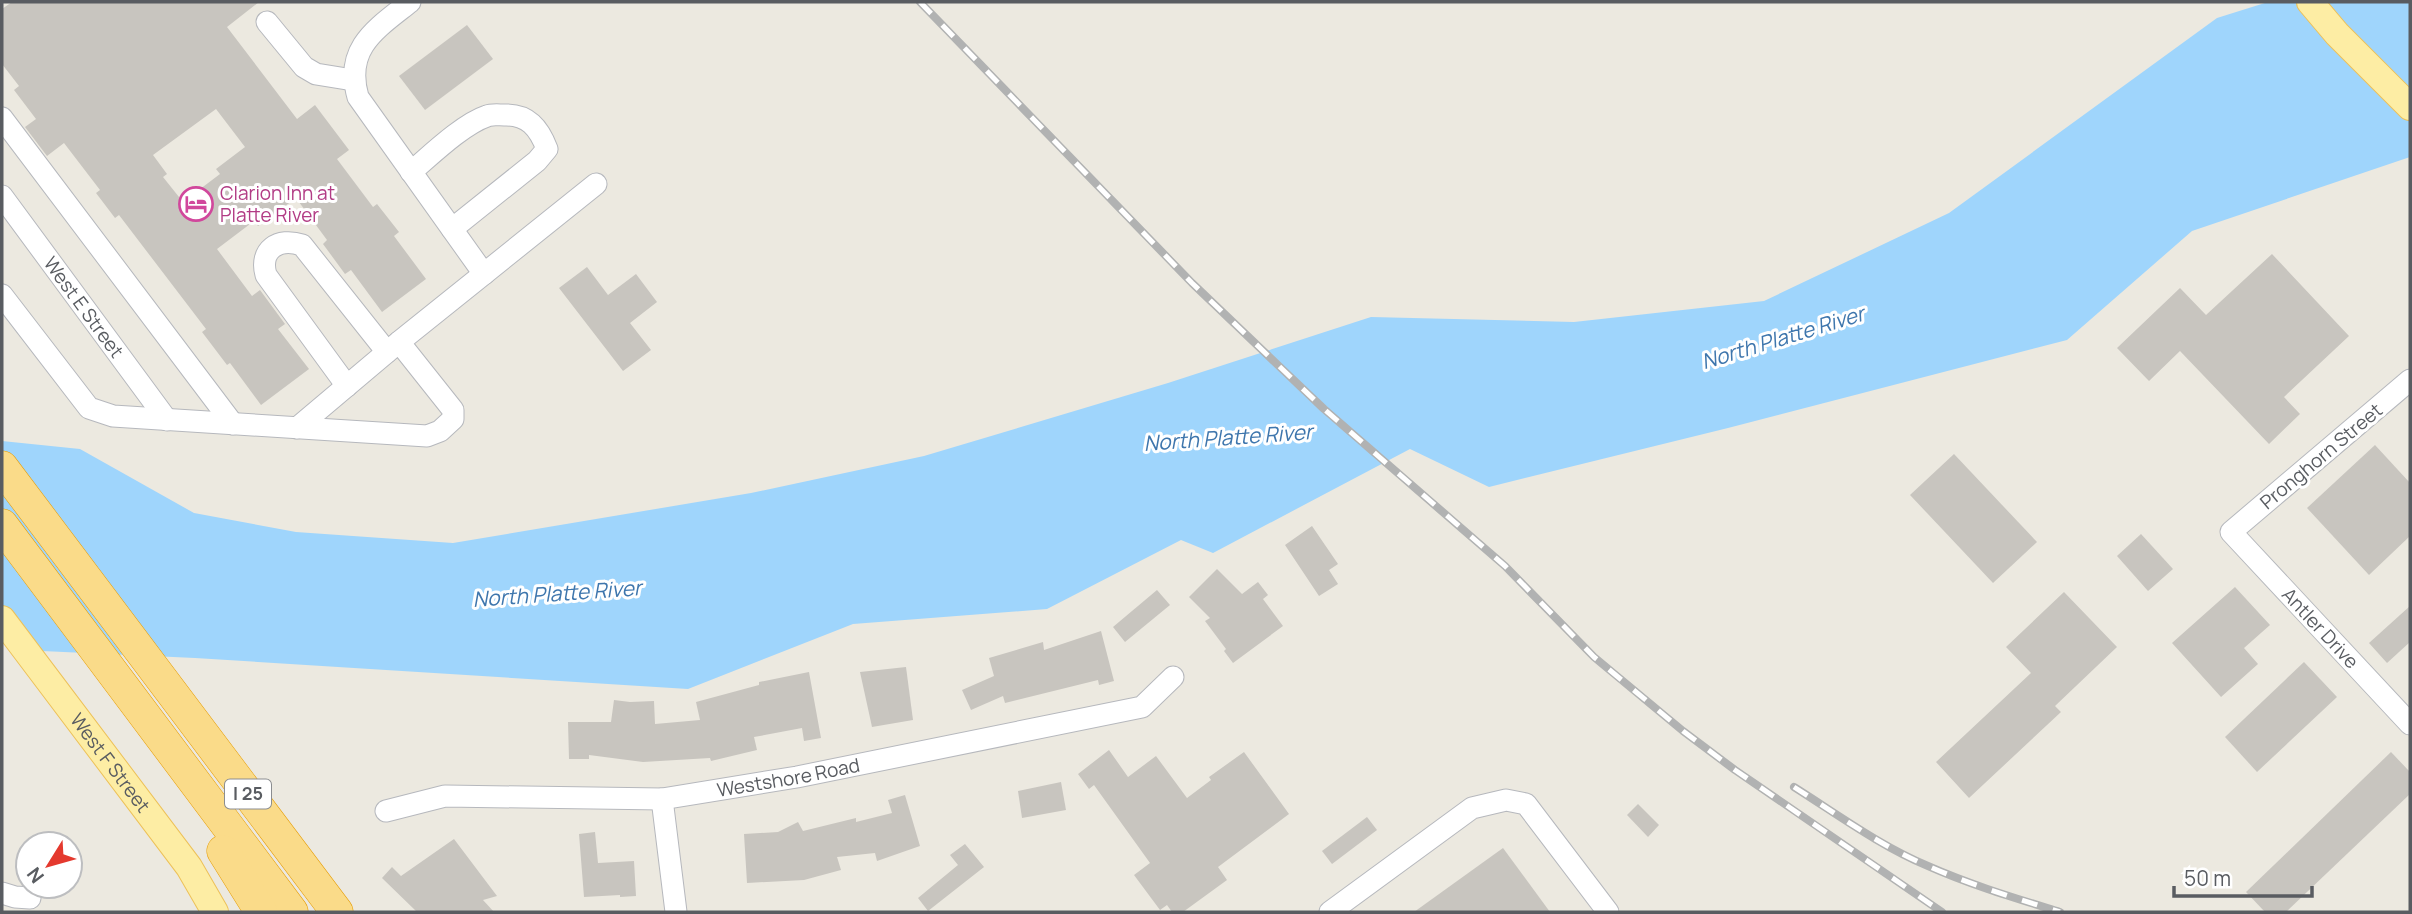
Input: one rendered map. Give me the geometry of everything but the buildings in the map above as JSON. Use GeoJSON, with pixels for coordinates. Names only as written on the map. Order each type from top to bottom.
{"type":"FeatureCollection","features":[{"type":"Feature","properties":{"kind":"highway","name":"I 25"},"geometry":{"type":"LineString","coordinates":[[2,467],[334,910]]}},
{"type":"Feature","properties":{"kind":"highway","name":"I 25"},"geometry":{"type":"LineString","coordinates":[[2,525],[292,912]]}},
{"type":"Feature","properties":{"kind":"highway"},"geometry":{"type":"LineString","coordinates":[[148,723],[261,912]]}},
{"type":"Feature","properties":{"kind":"main road"},"geometry":{"type":"LineString","coordinates":[[2310,2],[2337,34],[2410,107]]}},
{"type":"Feature","properties":{"kind":"main road","name":"West F Street"},"geometry":{"type":"LineString","coordinates":[[2,619],[189,867],[215,912]]}},
{"type":"Feature","properties":{"kind":"street"},"geometry":{"type":"LineString","coordinates":[[410,2],[374,30],[356,54],[353,80],[358,97],[484,274]]}},
{"type":"Feature","properties":{"kind":"street"},"geometry":{"type":"LineString","coordinates":[[267,22],[304,67],[316,74],[353,80]]}},
{"type":"Feature","properties":{"kind":"street"},"geometry":{"type":"LineString","coordinates":[[411,172],[458,133],[488,115],[511,115],[532,122],[541,134],[547,149],[537,161],[452,229]]}},
{"type":"Feature","properties":{"kind":"street"},"geometry":{"type":"LineString","coordinates":[[2,118],[233,424]]}},
{"type":"Feature","properties":{"kind":"street"},"geometry":{"type":"LineString","coordinates":[[297,428],[596,184]]}},
{"type":"Feature","properties":{"kind":"street","name":"West E Street"},"geometry":{"type":"LineString","coordinates":[[2,196],[167,420]]}},
{"type":"Feature","properties":{"kind":"street"},"geometry":{"type":"LineString","coordinates":[[2,295],[89,408],[113,416],[427,436],[440,431],[453,419],[453,410],[302,245],[289,241],[270,250],[264,266],[266,275],[347,386]]}},
{"type":"Feature","properties":{"kind":"street","name":"Pronghorn Street"},"geometry":{"type":"LineString","coordinates":[[2231,532],[2410,380]]}},
{"type":"Feature","properties":{"kind":"street","name":"Antler Drive"},"geometry":{"type":"LineString","coordinates":[[2231,532],[2410,724]]}},
{"type":"Feature","properties":{"kind":"street","name":"Westshore Road"},"geometry":{"type":"LineString","coordinates":[[386,811],[445,796],[662,799],[797,777],[1142,707],[1173,677]]}},
{"type":"Feature","properties":{"kind":"street"},"geometry":{"type":"LineString","coordinates":[[662,799],[676,912]]}},
{"type":"Feature","properties":{"kind":"street"},"geometry":{"type":"LineString","coordinates":[[1330,912],[1472,808],[1506,800],[1526,804],[1608,912]]}},
{"type":"Feature","properties":{"kind":"water","name":"North Platte River"},"geometry":{"type":"Polygon","coordinates":[[[2268,2],[2410,2],[2410,157],[2192,231],[2067,340],[1489,487],[1410,449],[1213,553],[1181,540],[1047,609],[853,624],[688,689],[42,651],[2,631],[2,441],[80,449],[194,513],[296,532],[453,543],[751,493],[924,456],[1168,383],[1371,317],[1574,322],[1764,301],[1949,213],[2217,18],[2268,2]]]}},
{"type":"Feature","properties":{"kind":"railway"},"geometry":{"type":"LineString","coordinates":[[920,2],[1192,283],[1324,409],[1505,566],[1594,657],[1735,770],[1942,912]]}},
{"type":"Feature","properties":{"kind":"railway"},"geometry":{"type":"LineString","coordinates":[[1794,787],[1910,858],[1977,885],[2060,912]]}},
{"type":"Feature","properties":{"kind":"place","name":"Clarion Inn at Platte River"},"geometry":{"type":"Point","coordinates":[196,204]}}]}
